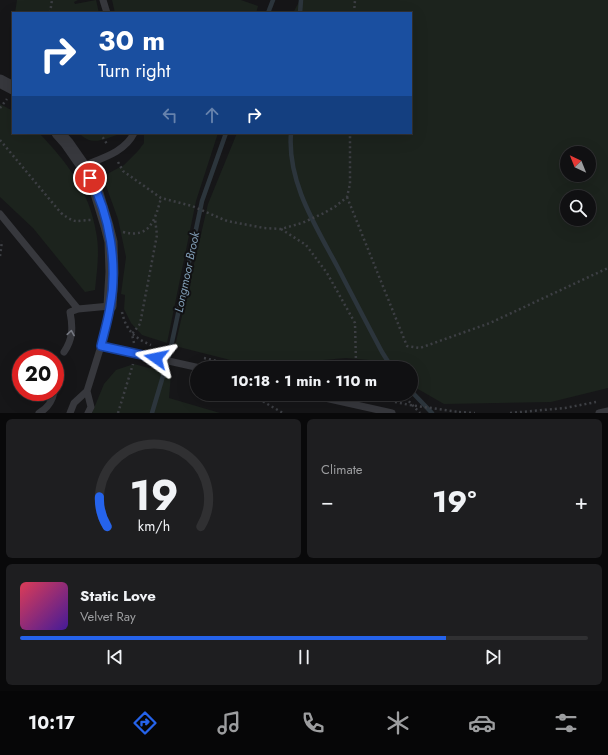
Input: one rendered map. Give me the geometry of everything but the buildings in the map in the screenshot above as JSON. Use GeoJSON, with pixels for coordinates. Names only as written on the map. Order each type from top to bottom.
{"type":"FeatureCollection","features":[{"type":"Feature","properties":{"kind":"street"},"geometry":{"type":"LineString","coordinates":[[0,81],[12,87]]}},
{"type":"Feature","properties":{"kind":"street"},"geometry":{"type":"LineString","coordinates":[[59,134],[83,166],[96,190],[108,226],[111,242],[111,302]]}},
{"type":"Feature","properties":{"kind":"lane"},"geometry":{"type":"LineString","coordinates":[[103,0],[107,12]]}},
{"type":"Feature","properties":{"kind":"lane"},"geometry":{"type":"LineString","coordinates":[[83,166],[112,154],[124,147],[133,134]]}},
{"type":"Feature","properties":{"kind":"lane"},"geometry":{"type":"LineString","coordinates":[[0,214],[78,308]]}},
{"type":"Feature","properties":{"kind":"lane"},"geometry":{"type":"LineString","coordinates":[[64,352],[69,344],[73,328],[70,312],[78,308],[111,302],[101,346],[87,391],[90,407],[88,413]]}},
{"type":"Feature","properties":{"kind":"lane"},"geometry":{"type":"LineString","coordinates":[[101,346],[190,366]]}},
{"type":"Feature","properties":{"kind":"lane"},"geometry":{"type":"LineString","coordinates":[[70,413],[74,403],[87,391]]}},
{"type":"Feature","properties":{"kind":"lane"},"geometry":{"type":"LineString","coordinates":[[39,413],[46,410],[51,401]]}},
{"type":"Feature","properties":{"kind":"lane"},"geometry":{"type":"LineString","coordinates":[[335,401],[380,412],[392,413]]}},
{"type":"Feature","properties":{"kind":"lane"},"geometry":{"type":"LineString","coordinates":[[599,413],[608,411]]}},
{"type":"Feature","properties":{"kind":"path"},"geometry":{"type":"LineString","coordinates":[[50,12],[52,0]]}},
{"type":"Feature","properties":{"kind":"path"},"geometry":{"type":"LineString","coordinates":[[354,12],[355,0]]}},
{"type":"Feature","properties":{"kind":"path"},"geometry":{"type":"LineString","coordinates":[[101,134],[123,171],[161,198],[192,206],[228,221],[264,228],[281,229],[302,223],[324,213],[347,197]]}},
{"type":"Feature","properties":{"kind":"path"},"geometry":{"type":"LineString","coordinates":[[350,134],[350,184],[347,197],[407,346],[420,348],[490,323],[608,268]]}},
{"type":"Feature","properties":{"kind":"path"},"geometry":{"type":"LineString","coordinates":[[0,140],[61,213],[69,219],[78,222],[91,219],[123,233],[132,234],[142,232],[150,227],[155,218],[161,198]]}},
{"type":"Feature","properties":{"kind":"path"},"geometry":{"type":"LineString","coordinates":[[118,413],[119,406],[131,373],[135,353],[132,334],[140,324],[157,235],[155,218]]}},
{"type":"Feature","properties":{"kind":"path"},"geometry":{"type":"LineString","coordinates":[[281,229],[306,245],[327,273],[355,323],[356,361]]}},
{"type":"Feature","properties":{"kind":"path"},"geometry":{"type":"LineString","coordinates":[[0,256],[2,241]]}},
{"type":"Feature","properties":{"kind":"path"},"geometry":{"type":"LineString","coordinates":[[111,302],[123,300],[121,308],[128,330],[144,342],[155,346]]}},
{"type":"Feature","properties":{"kind":"path"},"geometry":{"type":"LineString","coordinates":[[200,357],[217,361]]}},
{"type":"Feature","properties":{"kind":"path"},"geometry":{"type":"LineString","coordinates":[[510,413],[565,408],[602,400]]}},
{"type":"Feature","properties":{"kind":"path"},"geometry":{"type":"LineString","coordinates":[[262,401],[283,413]]}},
{"type":"Feature","properties":{"kind":"path"},"geometry":{"type":"LineString","coordinates":[[409,401],[420,413]]}},
{"type":"Feature","properties":{"kind":"path"},"geometry":{"type":"LineString","coordinates":[[410,405],[476,413]]}},
{"type":"Feature","properties":{"kind":"path"},"geometry":{"type":"LineString","coordinates":[[565,408],[565,413]]}},
{"type":"Feature","properties":{"kind":"shaded area"},"geometry":{"type":"Polygon","coordinates":[[[17,0],[78,0],[74,2],[75,4],[96,0],[99,12],[15,12],[17,0]]]}},
{"type":"Feature","properties":{"kind":"shaded area"},"geometry":{"type":"Polygon","coordinates":[[[112,0],[241,0],[258,6],[256,12],[115,12],[112,0]]]}},
{"type":"Feature","properties":{"kind":"shaded area"},"geometry":{"type":"Polygon","coordinates":[[[300,0],[608,0],[608,388],[551,402],[444,404],[418,389],[418,361],[371,361],[346,358],[312,361],[234,361],[175,346],[208,204],[237,134],[412,134],[412,12],[294,12],[300,0]]]}},
{"type":"Feature","properties":{"kind":"shaded area"},"geometry":{"type":"Polygon","coordinates":[[[0,104],[12,110],[12,134],[40,134],[67,166],[82,190],[93,217],[98,246],[95,290],[85,292],[33,228],[0,197],[0,104]]]}},
{"type":"Feature","properties":{"kind":"shaded area"},"geometry":{"type":"Polygon","coordinates":[[[80,134],[118,134],[97,141],[88,140],[80,134]]]}},
{"type":"Feature","properties":{"kind":"shaded area"},"geometry":{"type":"Polygon","coordinates":[[[144,134],[218,134],[196,201],[167,343],[142,335],[131,323],[124,309],[125,295],[121,294],[126,257],[118,219],[105,183],[109,173],[124,165],[144,143],[144,134]]]}},
{"type":"Feature","properties":{"kind":"shaded area"},"geometry":{"type":"Polygon","coordinates":[[[134,364],[171,374],[169,398],[220,413],[92,413],[104,384],[116,370],[134,364]]]}},
{"type":"Feature","properties":{"kind":"waterway","name":"Longmoor Brook"},"geometry":{"type":"LineString","coordinates":[[268,12],[273,0]]}},
{"type":"Feature","properties":{"kind":"waterway"},"geometry":{"type":"LineString","coordinates":[[300,12],[301,0]]}},
{"type":"Feature","properties":{"kind":"waterway","name":"Longmoor Brook"},"geometry":{"type":"LineString","coordinates":[[152,413],[169,356],[202,201],[226,134]]}},
{"type":"Feature","properties":{"kind":"waterway"},"geometry":{"type":"LineString","coordinates":[[291,134],[293,168],[304,202],[320,235],[388,361]]}},
{"type":"Feature","properties":{"kind":"waterway"},"geometry":{"type":"LineString","coordinates":[[418,398],[432,413]]}},
{"type":"Feature","properties":{"kind":"route"},"geometry":{"type":"LineString","coordinates":[[90,178],[96,190],[108,226],[111,242],[111,297],[101,346],[156,358]]}}]}
